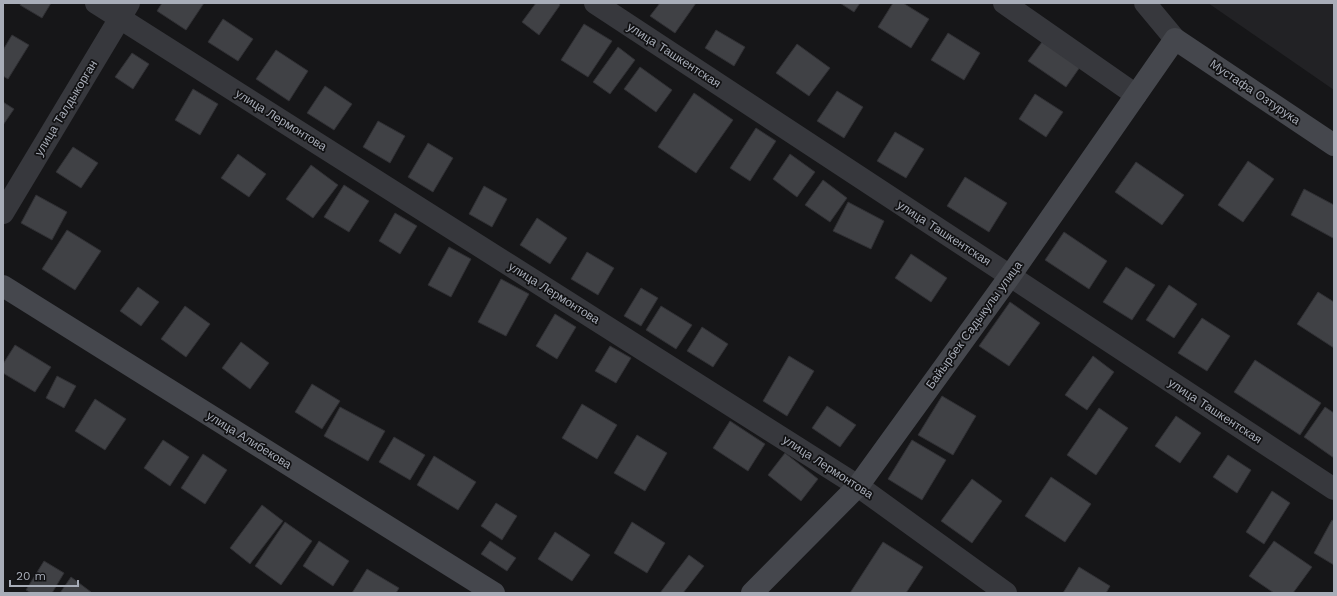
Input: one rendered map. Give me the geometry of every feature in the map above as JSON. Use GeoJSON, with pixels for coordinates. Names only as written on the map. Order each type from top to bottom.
{"type":"FeatureCollection","features":[{"type":"Feature","properties":{"kind":"street","name":"улица Лермонтова"},"geometry":{"type":"LineString","coordinates":[[96,3],[125,11],[858,486],[1006,593]]}},
{"type":"Feature","properties":{"kind":"street","name":"улица Ташкентская"},"geometry":{"type":"LineString","coordinates":[[596,3],[1334,489]]}},
{"type":"Feature","properties":{"kind":"street"},"geometry":{"type":"LineString","coordinates":[[1004,3],[1136,95]]}},
{"type":"Feature","properties":{"kind":"street"},"geometry":{"type":"LineString","coordinates":[[1144,3],[1175,39]]}},
{"type":"Feature","properties":{"kind":"street","name":"улица Талдыкорган"},"geometry":{"type":"LineString","coordinates":[[3,213],[125,11]]}},
{"type":"Feature","properties":{"kind":"street","name":"Байырбек Садыкулы улица"},"geometry":{"type":"LineString","coordinates":[[752,593],[858,486],[1010,276],[1175,39]]}},
{"type":"Feature","properties":{"kind":"street","name":"Мустафа Озтурука"},"geometry":{"type":"LineString","coordinates":[[1175,39],[1334,145]]}},
{"type":"Feature","properties":{"kind":"street","name":"улица Алибекова"},"geometry":{"type":"LineString","coordinates":[[3,286],[494,593]]}},
{"type":"Feature","properties":{"kind":"shaded area"},"geometry":{"type":"Polygon","coordinates":[[[1208,3],[1334,3],[1334,90],[1208,3]]]}},
{"type":"Feature","properties":{"kind":"building"},"geometry":{"type":"Polygon","coordinates":[[[21,3],[51,3],[42,18],[20,5],[21,3]]]}},
{"type":"Feature","properties":{"kind":"building"},"geometry":{"type":"Polygon","coordinates":[[[162,3],[204,3],[186,30],[157,11],[162,3]]]}},
{"type":"Feature","properties":{"kind":"building"},"geometry":{"type":"Polygon","coordinates":[[[536,3],[558,3],[560,5],[539,35],[522,22],[536,3]]]}},
{"type":"Feature","properties":{"kind":"building"},"geometry":{"type":"Polygon","coordinates":[[[660,3],[696,3],[675,33],[650,16],[660,3]]]}},
{"type":"Feature","properties":{"kind":"building"},"geometry":{"type":"Polygon","coordinates":[[[840,3],[860,3],[854,12],[840,3]]]}},
{"type":"Feature","properties":{"kind":"building"},"geometry":{"type":"Polygon","coordinates":[[[893,3],[903,3],[929,19],[911,48],[878,27],[893,3]]]}},
{"type":"Feature","properties":{"kind":"building"},"geometry":{"type":"Polygon","coordinates":[[[223,19],[253,39],[238,61],[208,42],[223,19]]]}},
{"type":"Feature","properties":{"kind":"building"},"geometry":{"type":"Polygon","coordinates":[[[584,24],[612,41],[588,77],[561,60],[584,24]]]}},
{"type":"Feature","properties":{"kind":"building"},"geometry":{"type":"Polygon","coordinates":[[[716,30],[745,47],[734,66],[705,48],[716,30]]]}},
{"type":"Feature","properties":{"kind":"building"},"geometry":{"type":"Polygon","coordinates":[[[948,33],[980,53],[964,80],[931,60],[948,33]]]}},
{"type":"Feature","properties":{"kind":"building"},"geometry":{"type":"Polygon","coordinates":[[[12,35],[29,45],[8,79],[3,76],[3,50],[12,35]]]}},
{"type":"Feature","properties":{"kind":"building"},"geometry":{"type":"Polygon","coordinates":[[[1042,42],[1080,67],[1066,87],[1028,61],[1042,42]]]}},
{"type":"Feature","properties":{"kind":"building"},"geometry":{"type":"Polygon","coordinates":[[[797,44],[830,68],[809,96],[776,73],[797,44]]]}},
{"type":"Feature","properties":{"kind":"building"},"geometry":{"type":"Polygon","coordinates":[[[618,47],[635,60],[610,94],[593,82],[618,47]]]}},
{"type":"Feature","properties":{"kind":"building"},"geometry":{"type":"Polygon","coordinates":[[[276,50],[308,71],[289,101],[256,79],[276,50]]]}},
{"type":"Feature","properties":{"kind":"building"},"geometry":{"type":"Polygon","coordinates":[[[132,53],[149,64],[133,89],[115,77],[132,53]]]}},
{"type":"Feature","properties":{"kind":"building"},"geometry":{"type":"Polygon","coordinates":[[[640,67],[672,90],[656,112],[624,89],[640,67]]]}},
{"type":"Feature","properties":{"kind":"building"},"geometry":{"type":"Polygon","coordinates":[[[325,86],[352,104],[334,130],[307,113],[325,86]]]}},
{"type":"Feature","properties":{"kind":"building"},"geometry":{"type":"Polygon","coordinates":[[[193,89],[218,104],[200,135],[175,120],[193,89]]]}},
{"type":"Feature","properties":{"kind":"building"},"geometry":{"type":"Polygon","coordinates":[[[837,91],[863,107],[844,138],[817,121],[837,91]]]}},
{"type":"Feature","properties":{"kind":"building"},"geometry":{"type":"Polygon","coordinates":[[[694,93],[733,120],[696,173],[658,147],[694,93]]]}},
{"type":"Feature","properties":{"kind":"building"},"geometry":{"type":"Polygon","coordinates":[[[1035,94],[1063,112],[1046,137],[1019,119],[1035,94]]]}},
{"type":"Feature","properties":{"kind":"building"},"geometry":{"type":"Polygon","coordinates":[[[3,102],[14,109],[3,125],[3,102]]]}},
{"type":"Feature","properties":{"kind":"building"},"geometry":{"type":"Polygon","coordinates":[[[378,121],[405,136],[390,163],[363,147],[378,121]]]}},
{"type":"Feature","properties":{"kind":"building"},"geometry":{"type":"Polygon","coordinates":[[[756,128],[776,141],[750,181],[730,168],[756,128]]]}},
{"type":"Feature","properties":{"kind":"building"},"geometry":{"type":"Polygon","coordinates":[[[895,132],[924,149],[906,178],[877,161],[895,132]]]}},
{"type":"Feature","properties":{"kind":"building"},"geometry":{"type":"Polygon","coordinates":[[[428,143],[453,158],[433,192],[408,177],[428,143]]]}},
{"type":"Feature","properties":{"kind":"building"},"geometry":{"type":"Polygon","coordinates":[[[73,147],[98,163],[81,188],[56,172],[73,147]]]}},
{"type":"Feature","properties":{"kind":"building"},"geometry":{"type":"Polygon","coordinates":[[[238,154],[266,174],[249,197],[221,178],[238,154]]]}},
{"type":"Feature","properties":{"kind":"building"},"geometry":{"type":"Polygon","coordinates":[[[790,154],[815,172],[797,197],[773,179],[790,154]]]}},
{"type":"Feature","properties":{"kind":"building"},"geometry":{"type":"Polygon","coordinates":[[[1248,161],[1274,179],[1243,222],[1218,205],[1248,161]]]}},
{"type":"Feature","properties":{"kind":"building"},"geometry":{"type":"Polygon","coordinates":[[[1136,162],[1184,195],[1162,225],[1115,192],[1136,162]]]}},
{"type":"Feature","properties":{"kind":"building"},"geometry":{"type":"Polygon","coordinates":[[[311,165],[338,185],[313,218],[286,199],[311,165]]]}},
{"type":"Feature","properties":{"kind":"building"},"geometry":{"type":"Polygon","coordinates":[[[965,177],[1007,203],[989,232],[947,206],[965,177]]]}},
{"type":"Feature","properties":{"kind":"building"},"geometry":{"type":"Polygon","coordinates":[[[823,180],[847,198],[830,222],[805,205],[823,180]]]}},
{"type":"Feature","properties":{"kind":"building"},"geometry":{"type":"Polygon","coordinates":[[[344,185],[369,201],[349,232],[324,217],[344,185]]]}},
{"type":"Feature","properties":{"kind":"building"},"geometry":{"type":"Polygon","coordinates":[[[484,186],[507,199],[492,227],[469,214],[484,186]]]}},
{"type":"Feature","properties":{"kind":"building"},"geometry":{"type":"Polygon","coordinates":[[[1304,189],[1334,205],[1333,238],[1291,215],[1304,189]]]}},
{"type":"Feature","properties":{"kind":"building"},"geometry":{"type":"Polygon","coordinates":[[[36,195],[67,212],[52,240],[21,223],[36,195]]]}},
{"type":"Feature","properties":{"kind":"building"},"geometry":{"type":"Polygon","coordinates":[[[848,202],[884,221],[871,249],[833,231],[848,202]]]}},
{"type":"Feature","properties":{"kind":"building"},"geometry":{"type":"Polygon","coordinates":[[[395,213],[417,226],[400,254],[379,241],[395,213]]]}},
{"type":"Feature","properties":{"kind":"building"},"geometry":{"type":"Polygon","coordinates":[[[537,218],[567,238],[550,264],[520,245],[537,218]]]}},
{"type":"Feature","properties":{"kind":"building"},"geometry":{"type":"Polygon","coordinates":[[[67,230],[101,251],[75,290],[42,269],[67,230]]]}},
{"type":"Feature","properties":{"kind":"building"},"geometry":{"type":"Polygon","coordinates":[[[1064,232],[1107,261],[1089,289],[1045,260],[1064,232]]]}},
{"type":"Feature","properties":{"kind":"building"},"geometry":{"type":"Polygon","coordinates":[[[449,247],[471,259],[451,297],[428,285],[449,247]]]}},
{"type":"Feature","properties":{"kind":"building"},"geometry":{"type":"Polygon","coordinates":[[[587,252],[614,268],[598,295],[571,279],[587,252]]]}},
{"type":"Feature","properties":{"kind":"building"},"geometry":{"type":"Polygon","coordinates":[[[911,254],[947,278],[931,302],[895,278],[911,254]]]}},
{"type":"Feature","properties":{"kind":"building"},"geometry":{"type":"Polygon","coordinates":[[[1126,267],[1155,285],[1132,320],[1103,302],[1126,267]]]}},
{"type":"Feature","properties":{"kind":"building"},"geometry":{"type":"Polygon","coordinates":[[[501,279],[529,294],[506,336],[478,322],[501,279]]]}},
{"type":"Feature","properties":{"kind":"building"},"geometry":{"type":"Polygon","coordinates":[[[1169,285],[1197,304],[1174,338],[1146,320],[1169,285]]]}},
{"type":"Feature","properties":{"kind":"building"},"geometry":{"type":"Polygon","coordinates":[[[138,287],[159,302],[141,326],[120,311],[138,287]]]}},
{"type":"Feature","properties":{"kind":"building"},"geometry":{"type":"Polygon","coordinates":[[[641,288],[658,298],[641,326],[624,316],[641,288]]]}},
{"type":"Feature","properties":{"kind":"building"},"geometry":{"type":"Polygon","coordinates":[[[1318,292],[1334,302],[1334,348],[1297,324],[1318,292]]]}},
{"type":"Feature","properties":{"kind":"building"},"geometry":{"type":"Polygon","coordinates":[[[1010,302],[1040,323],[1009,366],[979,346],[1010,302]]]}},
{"type":"Feature","properties":{"kind":"building"},"geometry":{"type":"Polygon","coordinates":[[[185,306],[210,324],[186,357],[161,339],[185,306]]]}},
{"type":"Feature","properties":{"kind":"building"},"geometry":{"type":"Polygon","coordinates":[[[661,306],[692,325],[676,349],[646,330],[661,306]]]}},
{"type":"Feature","properties":{"kind":"building"},"geometry":{"type":"Polygon","coordinates":[[[555,314],[576,327],[557,359],[536,346],[555,314]]]}},
{"type":"Feature","properties":{"kind":"building"},"geometry":{"type":"Polygon","coordinates":[[[1202,318],[1230,336],[1207,371],[1178,353],[1202,318]]]}},
{"type":"Feature","properties":{"kind":"building"},"geometry":{"type":"Polygon","coordinates":[[[702,327],[728,344],[713,367],[687,351],[702,327]]]}},
{"type":"Feature","properties":{"kind":"building"},"geometry":{"type":"Polygon","coordinates":[[[241,342],[269,363],[250,389],[222,368],[241,342]]]}},
{"type":"Feature","properties":{"kind":"building"},"geometry":{"type":"Polygon","coordinates":[[[15,345],[51,367],[35,392],[3,373],[3,364],[15,345]]]}},
{"type":"Feature","properties":{"kind":"building"},"geometry":{"type":"Polygon","coordinates":[[[610,346],[631,358],[616,383],[595,371],[610,346]]]}},
{"type":"Feature","properties":{"kind":"building"},"geometry":{"type":"Polygon","coordinates":[[[789,356],[814,371],[787,416],[763,401],[789,356]]]}},
{"type":"Feature","properties":{"kind":"building"},"geometry":{"type":"Polygon","coordinates":[[[1093,356],[1114,372],[1087,410],[1065,395],[1093,356]]]}},
{"type":"Feature","properties":{"kind":"building"},"geometry":{"type":"Polygon","coordinates":[[[1255,360],[1321,403],[1300,435],[1234,392],[1255,360]]]}},
{"type":"Feature","properties":{"kind":"building"},"geometry":{"type":"Polygon","coordinates":[[[57,376],[76,386],[64,408],[46,398],[57,376]]]}},
{"type":"Feature","properties":{"kind":"building"},"geometry":{"type":"Polygon","coordinates":[[[312,384],[340,401],[322,429],[295,412],[312,384]]]}},
{"type":"Feature","properties":{"kind":"building"},"geometry":{"type":"Polygon","coordinates":[[[942,396],[976,416],[953,455],[918,435],[942,396]]]}},
{"type":"Feature","properties":{"kind":"building"},"geometry":{"type":"Polygon","coordinates":[[[95,399],[126,419],[105,450],[75,431],[95,399]]]}},
{"type":"Feature","properties":{"kind":"building"},"geometry":{"type":"Polygon","coordinates":[[[582,404],[617,425],[597,459],[562,438],[582,404]]]}},
{"type":"Feature","properties":{"kind":"building"},"geometry":{"type":"Polygon","coordinates":[[[827,406],[856,425],[840,447],[812,428],[827,406]]]}},
{"type":"Feature","properties":{"kind":"building"},"geometry":{"type":"Polygon","coordinates":[[[340,407],[385,431],[368,461],[324,436],[340,407]]]}},
{"type":"Feature","properties":{"kind":"building"},"geometry":{"type":"Polygon","coordinates":[[[1325,407],[1334,413],[1334,458],[1304,437],[1325,407]]]}},
{"type":"Feature","properties":{"kind":"building"},"geometry":{"type":"Polygon","coordinates":[[[1099,408],[1128,428],[1096,475],[1067,455],[1099,408]]]}},
{"type":"Feature","properties":{"kind":"building"},"geometry":{"type":"Polygon","coordinates":[[[1176,416],[1201,433],[1180,463],[1155,446],[1176,416]]]}},
{"type":"Feature","properties":{"kind":"building"},"geometry":{"type":"Polygon","coordinates":[[[730,421],[765,444],[748,471],[713,448],[730,421]]]}},
{"type":"Feature","properties":{"kind":"building"},"geometry":{"type":"Polygon","coordinates":[[[637,435],[667,453],[645,491],[614,473],[637,435]]]}},
{"type":"Feature","properties":{"kind":"building"},"geometry":{"type":"Polygon","coordinates":[[[394,437],[425,455],[410,480],[379,462],[394,437]]]}},
{"type":"Feature","properties":{"kind":"building"},"geometry":{"type":"Polygon","coordinates":[[[163,440],[189,457],[170,486],[144,468],[163,440]]]}},
{"type":"Feature","properties":{"kind":"building"},"geometry":{"type":"Polygon","coordinates":[[[912,440],[946,460],[922,500],[888,479],[912,440]]]}},
{"type":"Feature","properties":{"kind":"building"},"geometry":{"type":"Polygon","coordinates":[[[785,453],[818,479],[801,501],[768,475],[785,453]]]}},
{"type":"Feature","properties":{"kind":"building"},"geometry":{"type":"Polygon","coordinates":[[[203,454],[227,470],[205,504],[181,488],[203,454]]]}},
{"type":"Feature","properties":{"kind":"building"},"geometry":{"type":"Polygon","coordinates":[[[1228,455],[1251,470],[1237,493],[1213,477],[1228,455]]]}},
{"type":"Feature","properties":{"kind":"building"},"geometry":{"type":"Polygon","coordinates":[[[434,456],[476,482],[458,510],[417,485],[434,456]]]}},
{"type":"Feature","properties":{"kind":"building"},"geometry":{"type":"Polygon","coordinates":[[[1051,477],[1091,504],[1065,542],[1025,516],[1051,477]]]}},
{"type":"Feature","properties":{"kind":"building"},"geometry":{"type":"Polygon","coordinates":[[[972,479],[1002,501],[972,543],[941,521],[972,479]]]}},
{"type":"Feature","properties":{"kind":"building"},"geometry":{"type":"Polygon","coordinates":[[[1272,491],[1290,503],[1264,544],[1246,532],[1272,491]]]}},
{"type":"Feature","properties":{"kind":"building"},"geometry":{"type":"Polygon","coordinates":[[[496,503],[517,516],[502,540],[481,526],[496,503]]]}},
{"type":"Feature","properties":{"kind":"building"},"geometry":{"type":"Polygon","coordinates":[[[262,505],[283,521],[250,564],[230,548],[262,505]]]}},
{"type":"Feature","properties":{"kind":"building"},"geometry":{"type":"Polygon","coordinates":[[[1332,520],[1334,521],[1334,565],[1314,553],[1332,520]]]}},
{"type":"Feature","properties":{"kind":"building"},"geometry":{"type":"Polygon","coordinates":[[[285,522],[312,541],[281,585],[255,566],[285,522]]]}},
{"type":"Feature","properties":{"kind":"building"},"geometry":{"type":"Polygon","coordinates":[[[632,522],[665,543],[647,573],[614,553],[632,522]]]}},
{"type":"Feature","properties":{"kind":"building"},"geometry":{"type":"Polygon","coordinates":[[[555,532],[590,555],[572,581],[538,559],[555,532]]]}},
{"type":"Feature","properties":{"kind":"building"},"geometry":{"type":"Polygon","coordinates":[[[319,541],[349,561],[333,586],[303,566],[319,541]]]}},
{"type":"Feature","properties":{"kind":"building"},"geometry":{"type":"Polygon","coordinates":[[[490,541],[516,558],[507,571],[481,554],[490,541]]]}},
{"type":"Feature","properties":{"kind":"building"},"geometry":{"type":"Polygon","coordinates":[[[1274,541],[1312,567],[1293,593],[1274,593],[1249,576],[1274,541]]]}},
{"type":"Feature","properties":{"kind":"building"},"geometry":{"type":"Polygon","coordinates":[[[883,542],[923,567],[906,593],[850,593],[883,542]]]}},
{"type":"Feature","properties":{"kind":"building"},"geometry":{"type":"Polygon","coordinates":[[[689,555],[704,566],[683,593],[660,593],[689,555]]]}},
{"type":"Feature","properties":{"kind":"building"},"geometry":{"type":"Polygon","coordinates":[[[44,561],[64,573],[52,593],[31,593],[26,590],[44,561]]]}},
{"type":"Feature","properties":{"kind":"building"},"geometry":{"type":"Polygon","coordinates":[[[1079,567],[1110,586],[1106,593],[1063,593],[1079,567]]]}},
{"type":"Feature","properties":{"kind":"building"},"geometry":{"type":"Polygon","coordinates":[[[367,569],[399,588],[396,593],[352,593],[367,569]]]}},
{"type":"Feature","properties":{"kind":"building"},"geometry":{"type":"Polygon","coordinates":[[[71,577],[91,592],[60,593],[71,577]]]}}]}
